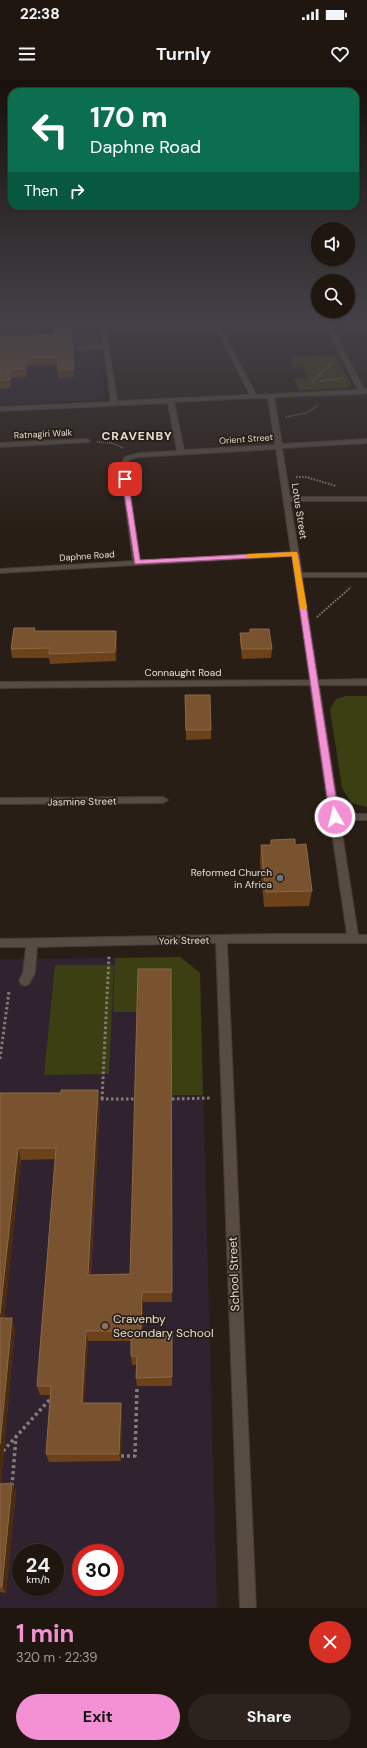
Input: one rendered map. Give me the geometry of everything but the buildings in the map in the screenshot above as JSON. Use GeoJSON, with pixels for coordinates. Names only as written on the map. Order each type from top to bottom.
{"type":"FeatureCollection","features":[{"type":"Feature","properties":{"kind":"street"},"geometry":{"type":"LineString","coordinates":[[112,389],[114,403]]}},
{"type":"Feature","properties":{"kind":"street"},"geometry":{"type":"LineString","coordinates":[[250,389],[254,397]]}},
{"type":"Feature","properties":{"kind":"street"},"geometry":{"type":"LineString","coordinates":[[0,409],[364,391]]}},
{"type":"Feature","properties":{"kind":"street","name":"Lotus Street"},"geometry":{"type":"LineString","coordinates":[[271,396],[353,938]]}},
{"type":"Feature","properties":{"kind":"street"},"geometry":{"type":"LineString","coordinates":[[170,400],[181,452]]}},
{"type":"Feature","properties":{"kind":"street","name":"Ratnagiri Walk"},"geometry":{"type":"LineString","coordinates":[[0,445],[87,441]]}},
{"type":"Feature","properties":{"kind":"street","name":"Orient Street"},"geometry":{"type":"LineString","coordinates":[[137,563],[123,465],[127,458],[139,455],[181,452],[367,441]]}},
{"type":"Feature","properties":{"kind":"street"},"geometry":{"type":"LineString","coordinates":[[287,499],[367,499]]}},
{"type":"Feature","properties":{"kind":"street","name":"Daphne Road"},"geometry":{"type":"LineString","coordinates":[[0,571],[295,554]]}},
{"type":"Feature","properties":{"kind":"street"},"geometry":{"type":"LineString","coordinates":[[298,575],[367,575]]}},
{"type":"Feature","properties":{"kind":"street","name":"Connaught Road"},"geometry":{"type":"LineString","coordinates":[[0,685],[367,682]]}},
{"type":"Feature","properties":{"kind":"street","name":"Jasmine Street"},"geometry":{"type":"LineString","coordinates":[[0,802],[163,800]]}},
{"type":"Feature","properties":{"kind":"street"},"geometry":{"type":"LineString","coordinates":[[335,817],[367,817]]}},
{"type":"Feature","properties":{"kind":"street","name":"York Street"},"geometry":{"type":"LineString","coordinates":[[0,943],[274,938],[367,939]]}},
{"type":"Feature","properties":{"kind":"street","name":"School Street"},"geometry":{"type":"LineString","coordinates":[[221,940],[248,1608]]}},
{"type":"Feature","properties":{"kind":"street"},"geometry":{"type":"LineString","coordinates":[[25,981],[29,973],[32,942]]}},
{"type":"Feature","properties":{"kind":"path"},"geometry":{"type":"LineString","coordinates":[[306,394],[307,389]]}},
{"type":"Feature","properties":{"kind":"path"},"geometry":{"type":"LineString","coordinates":[[274,417],[306,413],[321,403],[330,393]]}},
{"type":"Feature","properties":{"kind":"path"},"geometry":{"type":"LineString","coordinates":[[98,442],[112,443],[123,449]]}},
{"type":"Feature","properties":{"kind":"path"},"geometry":{"type":"LineString","coordinates":[[283,477],[306,477],[336,486]]}},
{"type":"Feature","properties":{"kind":"path"},"geometry":{"type":"LineString","coordinates":[[305,618],[316,618],[354,585],[352,575]]}},
{"type":"Feature","properties":{"kind":"path"},"geometry":{"type":"LineString","coordinates":[[102,1099],[109,956]]}},
{"type":"Feature","properties":{"kind":"path"},"geometry":{"type":"LineString","coordinates":[[0,1059],[9,991]]}},
{"type":"Feature","properties":{"kind":"path"},"geometry":{"type":"LineString","coordinates":[[172,1099],[214,1098]]}},
{"type":"Feature","properties":{"kind":"path"},"geometry":{"type":"LineString","coordinates":[[94,1100],[136,1099]]}},
{"type":"Feature","properties":{"kind":"path"},"geometry":{"type":"LineString","coordinates":[[121,1456],[135,1456],[137,1386]]}},
{"type":"Feature","properties":{"kind":"path"},"geometry":{"type":"LineString","coordinates":[[3,1451],[54,1395]]}},
{"type":"Feature","properties":{"kind":"path"},"geometry":{"type":"LineString","coordinates":[[11,1491],[16,1437]]}},
{"type":"Feature","properties":{"kind":"shaded area"},"geometry":{"type":"Polygon","coordinates":[[[0,389],[104,389],[105,396],[97,400],[0,405],[0,389]]]}},
{"type":"Feature","properties":{"kind":"shaded area","name":"Cravenby Secondary School"},"geometry":{"type":"Polygon","coordinates":[[[180,957],[200,973],[217,1608],[0,1608],[0,959],[180,957]]]}},
{"type":"Feature","properties":{"kind":"green space"},"geometry":{"type":"Polygon","coordinates":[[[346,696],[367,696],[367,807],[351,803],[342,788],[330,709],[336,699],[346,696]]]}},
{"type":"Feature","properties":{"kind":"green space"},"geometry":{"type":"Polygon","coordinates":[[[180,957],[200,973],[203,1095],[172,1095],[172,1086],[138,1012],[113,1012],[115,958],[180,957]]]}},
{"type":"Feature","properties":{"kind":"green space"},"geometry":{"type":"Polygon","coordinates":[[[55,965],[114,965],[109,1074],[44,1075],[55,965]]]}},
{"type":"Feature","properties":{"kind":"slow traffic"},"geometry":{"type":"LineString","coordinates":[[248,556],[295,554],[304,608]]}},
{"type":"Feature","properties":{"kind":"place","name":"Reformed Church in Africa"},"geometry":{"type":"Point","coordinates":[280,878]}},
{"type":"Feature","properties":{"kind":"place","name":"Cravenby Secondary School"},"geometry":{"type":"Point","coordinates":[105,1326]}},
{"type":"Feature","properties":{"kind":"district","name":"CRAVENBY"},"geometry":{"type":"Point","coordinates":[137,436]}},
{"type":"Feature","properties":{"kind":"route"},"geometry":{"type":"LineString","coordinates":[[125,479],[137,563],[295,554],[335,817]]}}]}
